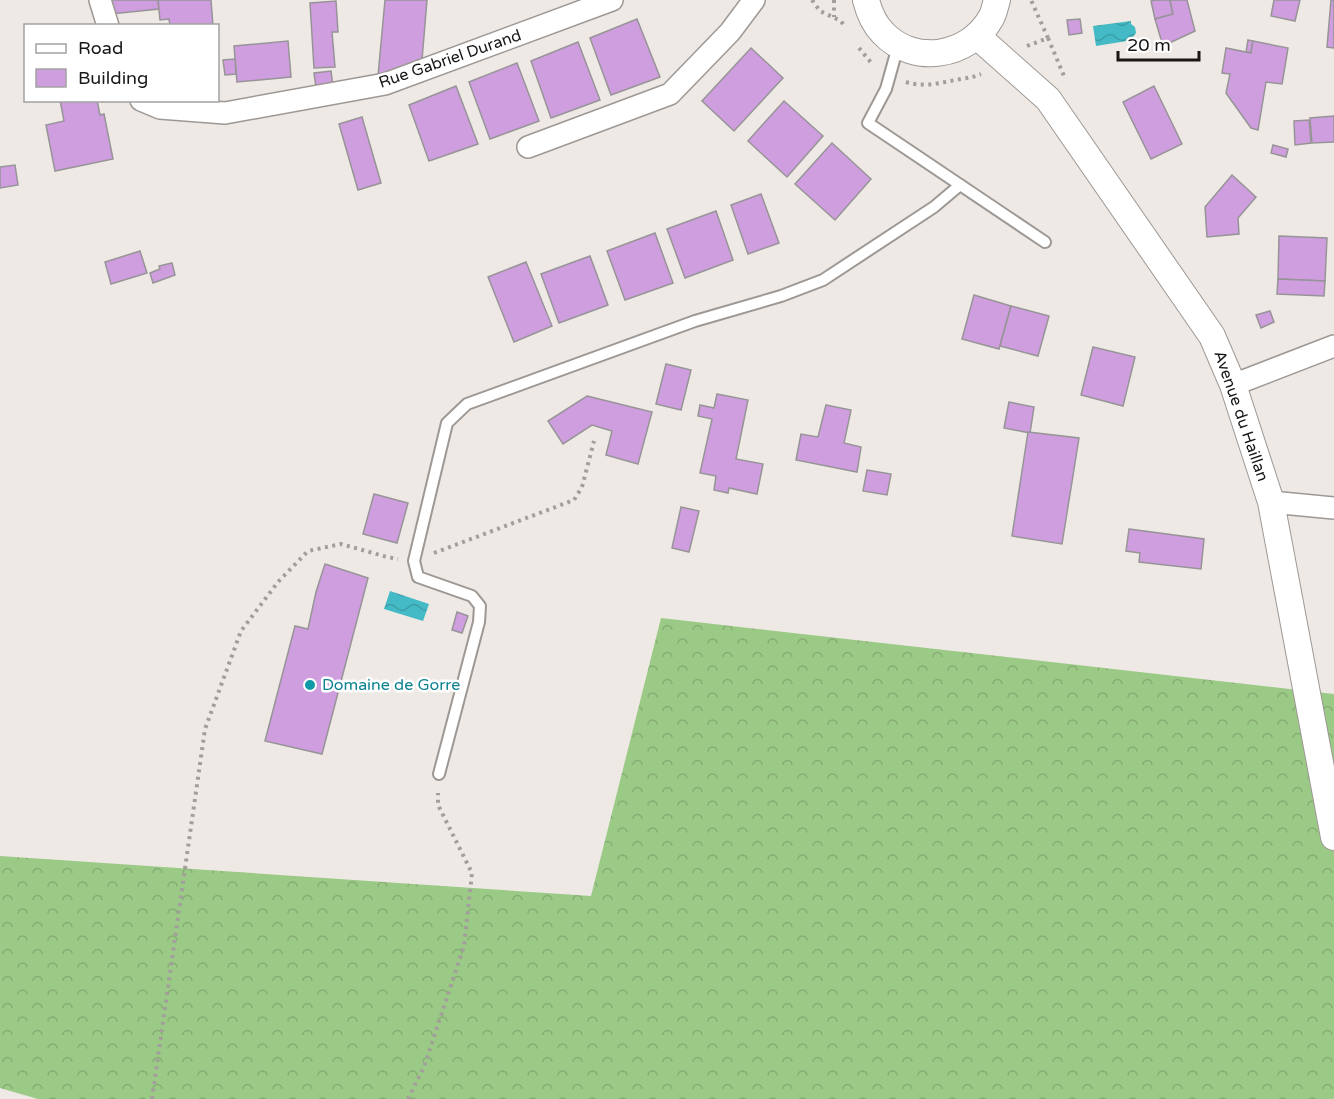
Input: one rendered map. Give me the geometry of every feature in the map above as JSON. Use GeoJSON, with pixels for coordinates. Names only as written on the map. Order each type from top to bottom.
{"type":"FeatureCollection","features":[{"type":"Feature","properties":{"kind":"street"},"geometry":{"type":"LineString","coordinates":[[100,0],[107,24]]}},
{"type":"Feature","properties":{"kind":"street","name":"Rue Gabriel Durand"},"geometry":{"type":"LineString","coordinates":[[146,102],[160,108],[225,113],[385,84],[612,0]]}},
{"type":"Feature","properties":{"kind":"street"},"geometry":{"type":"LineString","coordinates":[[528,147],[670,94],[730,32],[754,0]]}},
{"type":"Feature","properties":{"kind":"street"},"geometry":{"type":"LineString","coordinates":[[866,0],[871,17],[882,33],[898,45],[918,53],[939,54],[959,48],[977,36],[992,17],[997,0]]}},
{"type":"Feature","properties":{"kind":"street","name":"Avenue du Haillan"},"geometry":{"type":"LineString","coordinates":[[977,36],[1048,99],[1212,336],[1233,385],[1270,502],[1334,837]]}},
{"type":"Feature","properties":{"kind":"street"},"geometry":{"type":"LineString","coordinates":[[1233,385],[1334,346]]}},
{"type":"Feature","properties":{"kind":"street"},"geometry":{"type":"LineString","coordinates":[[1270,502],[1334,508]]}},
{"type":"Feature","properties":{"kind":"lane"},"geometry":{"type":"LineString","coordinates":[[898,45],[886,89],[868,123],[1045,242]]}},
{"type":"Feature","properties":{"kind":"lane"},"geometry":{"type":"LineString","coordinates":[[439,774],[479,622],[480,606],[471,596],[418,577],[414,561],[447,423],[468,404],[694,321],[781,296],[823,280],[934,207],[960,185]]}},
{"type":"Feature","properties":{"kind":"path"},"geometry":{"type":"LineString","coordinates":[[812,0],[820,11],[834,17],[834,0]]}},
{"type":"Feature","properties":{"kind":"path"},"geometry":{"type":"LineString","coordinates":[[152,1099],[206,729],[241,631],[278,582],[308,552],[341,544],[387,557],[414,561],[574,500],[582,487],[594,441]]}},
{"type":"Feature","properties":{"kind":"path"},"geometry":{"type":"LineString","coordinates":[[408,1099],[424,1067],[464,946],[472,873],[438,805],[439,774]]}},
{"type":"Feature","properties":{"kind":"green space"},"geometry":{"type":"Polygon","coordinates":[[[661,618],[1334,694],[1334,1099],[38,1099],[0,1088],[0,856],[591,896],[661,618]]]}},
{"type":"Feature","properties":{"kind":"water"},"geometry":{"type":"Polygon","coordinates":[[[1131,21],[1136,33],[1133,40],[1096,46],[1093,26],[1131,21]]]}},
{"type":"Feature","properties":{"kind":"water"},"geometry":{"type":"Polygon","coordinates":[[[390,591],[429,604],[423,621],[384,609],[390,591]]]}},
{"type":"Feature","properties":{"kind":"building"},"geometry":{"type":"Polygon","coordinates":[[[110,0],[158,0],[159,9],[111,14],[110,0]]]}},
{"type":"Feature","properties":{"kind":"building"},"geometry":{"type":"Polygon","coordinates":[[[158,0],[211,0],[213,24],[170,24],[169,19],[160,20],[158,0]]]}},
{"type":"Feature","properties":{"kind":"building"},"geometry":{"type":"Polygon","coordinates":[[[385,0],[427,0],[422,60],[378,76],[385,0]]]}},
{"type":"Feature","properties":{"kind":"building"},"geometry":{"type":"Polygon","coordinates":[[[1170,0],[1173,14],[1155,19],[1151,1],[1170,0]]]}},
{"type":"Feature","properties":{"kind":"building"},"geometry":{"type":"Polygon","coordinates":[[[1170,0],[1187,0],[1195,31],[1163,46],[1155,19],[1173,14],[1170,0]]]}},
{"type":"Feature","properties":{"kind":"building"},"geometry":{"type":"Polygon","coordinates":[[[1274,0],[1300,0],[1295,21],[1271,16],[1274,0]]]}},
{"type":"Feature","properties":{"kind":"building"},"geometry":{"type":"Polygon","coordinates":[[[1331,0],[1334,0],[1334,48],[1327,47],[1331,0]]]}},
{"type":"Feature","properties":{"kind":"building"},"geometry":{"type":"Polygon","coordinates":[[[336,1],[338,32],[332,32],[335,67],[314,68],[310,3],[336,1]]]}},
{"type":"Feature","properties":{"kind":"building"},"geometry":{"type":"Polygon","coordinates":[[[637,19],[660,77],[611,95],[590,38],[637,19]]]}},
{"type":"Feature","properties":{"kind":"building"},"geometry":{"type":"Polygon","coordinates":[[[1080,19],[1082,33],[1069,35],[1067,20],[1080,19]]]}},
{"type":"Feature","properties":{"kind":"building"},"geometry":{"type":"Polygon","coordinates":[[[1248,40],[1253,41],[1251,53],[1246,52],[1248,40]]]}},
{"type":"Feature","properties":{"kind":"building"},"geometry":{"type":"Polygon","coordinates":[[[288,41],[291,77],[237,82],[234,46],[288,41]]]}},
{"type":"Feature","properties":{"kind":"building"},"geometry":{"type":"Polygon","coordinates":[[[1253,41],[1288,48],[1282,84],[1266,82],[1258,130],[1251,128],[1226,93],[1230,74],[1222,73],[1226,48],[1251,53],[1253,41]]]}},
{"type":"Feature","properties":{"kind":"building"},"geometry":{"type":"Polygon","coordinates":[[[578,42],[600,100],[551,118],[531,61],[578,42]]]}},
{"type":"Feature","properties":{"kind":"building"},"geometry":{"type":"Polygon","coordinates":[[[751,48],[783,78],[734,131],[702,101],[751,48]]]}},
{"type":"Feature","properties":{"kind":"building"},"geometry":{"type":"Polygon","coordinates":[[[235,59],[236,74],[225,75],[223,60],[235,59]]]}},
{"type":"Feature","properties":{"kind":"building"},"geometry":{"type":"Polygon","coordinates":[[[517,63],[539,121],[490,139],[469,82],[517,63]]]}},
{"type":"Feature","properties":{"kind":"building"},"geometry":{"type":"Polygon","coordinates":[[[331,71],[333,86],[316,88],[314,73],[331,71]]]}},
{"type":"Feature","properties":{"kind":"building"},"geometry":{"type":"Polygon","coordinates":[[[456,86],[478,144],[429,161],[409,105],[456,86]]]}},
{"type":"Feature","properties":{"kind":"building"},"geometry":{"type":"Polygon","coordinates":[[[1154,86],[1182,144],[1151,159],[1123,102],[1154,86]]]}},
{"type":"Feature","properties":{"kind":"building"},"geometry":{"type":"Polygon","coordinates":[[[784,101],[823,136],[787,177],[748,141],[784,101]]]}},
{"type":"Feature","properties":{"kind":"building"},"geometry":{"type":"Polygon","coordinates":[[[60,102],[97,102],[100,115],[104,114],[113,159],[55,171],[46,125],[64,121],[60,102]]]}},
{"type":"Feature","properties":{"kind":"building"},"geometry":{"type":"Polygon","coordinates":[[[1334,116],[1334,142],[1312,143],[1310,118],[1334,116]]]}},
{"type":"Feature","properties":{"kind":"building"},"geometry":{"type":"Polygon","coordinates":[[[362,117],[381,183],[358,190],[339,124],[362,117]]]}},
{"type":"Feature","properties":{"kind":"building"},"geometry":{"type":"Polygon","coordinates":[[[1309,120],[1311,143],[1295,145],[1294,121],[1309,120]]]}},
{"type":"Feature","properties":{"kind":"building"},"geometry":{"type":"Polygon","coordinates":[[[832,143],[871,179],[835,220],[795,184],[832,143]]]}},
{"type":"Feature","properties":{"kind":"building"},"geometry":{"type":"Polygon","coordinates":[[[1273,145],[1288,149],[1286,157],[1271,153],[1273,145]]]}},
{"type":"Feature","properties":{"kind":"building"},"geometry":{"type":"Polygon","coordinates":[[[15,165],[18,185],[0,188],[0,167],[15,165]]]}},
{"type":"Feature","properties":{"kind":"building"},"geometry":{"type":"Polygon","coordinates":[[[1232,175],[1256,197],[1238,218],[1239,234],[1207,237],[1205,207],[1232,175]]]}},
{"type":"Feature","properties":{"kind":"building"},"geometry":{"type":"Polygon","coordinates":[[[761,194],[779,243],[748,254],[731,205],[761,194]]]}},
{"type":"Feature","properties":{"kind":"building"},"geometry":{"type":"Polygon","coordinates":[[[716,211],[733,260],[685,278],[667,229],[716,211]]]}},
{"type":"Feature","properties":{"kind":"building"},"geometry":{"type":"Polygon","coordinates":[[[655,233],[673,283],[625,300],[607,251],[655,233]]]}},
{"type":"Feature","properties":{"kind":"building"},"geometry":{"type":"Polygon","coordinates":[[[1279,236],[1327,238],[1325,281],[1278,279],[1279,236]]]}},
{"type":"Feature","properties":{"kind":"building"},"geometry":{"type":"Polygon","coordinates":[[[140,251],[147,273],[111,284],[105,262],[140,251]]]}},
{"type":"Feature","properties":{"kind":"building"},"geometry":{"type":"Polygon","coordinates":[[[590,256],[608,305],[559,323],[541,274],[590,256]]]}},
{"type":"Feature","properties":{"kind":"building"},"geometry":{"type":"Polygon","coordinates":[[[526,262],[552,326],[514,342],[488,277],[526,262]]]}},
{"type":"Feature","properties":{"kind":"building"},"geometry":{"type":"Polygon","coordinates":[[[172,263],[175,275],[153,283],[150,273],[160,269],[159,266],[172,263]]]}},
{"type":"Feature","properties":{"kind":"building"},"geometry":{"type":"Polygon","coordinates":[[[1278,279],[1325,281],[1324,296],[1277,294],[1278,279]]]}},
{"type":"Feature","properties":{"kind":"building"},"geometry":{"type":"Polygon","coordinates":[[[974,295],[1011,306],[999,349],[962,339],[974,295]]]}},
{"type":"Feature","properties":{"kind":"building"},"geometry":{"type":"Polygon","coordinates":[[[1011,306],[1049,316],[1038,356],[1000,346],[1011,306]]]}},
{"type":"Feature","properties":{"kind":"building"},"geometry":{"type":"Polygon","coordinates":[[[1270,311],[1274,322],[1261,328],[1256,315],[1270,311]]]}},
{"type":"Feature","properties":{"kind":"building"},"geometry":{"type":"Polygon","coordinates":[[[1093,347],[1135,357],[1123,406],[1081,395],[1093,347]]]}},
{"type":"Feature","properties":{"kind":"building"},"geometry":{"type":"Polygon","coordinates":[[[666,364],[691,370],[681,410],[656,404],[666,364]]]}},
{"type":"Feature","properties":{"kind":"building"},"geometry":{"type":"Polygon","coordinates":[[[717,394],[748,400],[736,459],[763,464],[757,494],[729,488],[728,493],[714,490],[716,476],[700,473],[712,419],[698,416],[700,405],[714,408],[717,394]]]}},
{"type":"Feature","properties":{"kind":"building"},"geometry":{"type":"Polygon","coordinates":[[[587,396],[652,412],[638,464],[606,455],[612,431],[592,425],[563,444],[548,421],[587,396]]]}},
{"type":"Feature","properties":{"kind":"building"},"geometry":{"type":"Polygon","coordinates":[[[1009,402],[1034,407],[1030,433],[1004,428],[1009,402]]]}},
{"type":"Feature","properties":{"kind":"building"},"geometry":{"type":"Polygon","coordinates":[[[826,405],[851,410],[844,443],[861,447],[857,472],[796,460],[801,434],[818,437],[826,405]]]}},
{"type":"Feature","properties":{"kind":"building"},"geometry":{"type":"Polygon","coordinates":[[[1028,432],[1079,438],[1062,544],[1012,536],[1028,432]]]}},
{"type":"Feature","properties":{"kind":"building"},"geometry":{"type":"Polygon","coordinates":[[[867,470],[891,474],[887,495],[863,491],[867,470]]]}},
{"type":"Feature","properties":{"kind":"building"},"geometry":{"type":"Polygon","coordinates":[[[374,494],[408,503],[397,543],[363,534],[374,494]]]}},
{"type":"Feature","properties":{"kind":"building"},"geometry":{"type":"Polygon","coordinates":[[[681,507],[699,511],[689,552],[672,548],[681,507]]]}},
{"type":"Feature","properties":{"kind":"building"},"geometry":{"type":"Polygon","coordinates":[[[1129,529],[1204,539],[1201,569],[1139,562],[1140,553],[1126,551],[1129,529]]]}},
{"type":"Feature","properties":{"kind":"building","name":"Domaine de Gorre"},"geometry":{"type":"Polygon","coordinates":[[[325,564],[368,578],[322,754],[265,741],[295,626],[308,629],[325,564]]]}},
{"type":"Feature","properties":{"kind":"building"},"geometry":{"type":"Polygon","coordinates":[[[457,612],[468,616],[462,633],[452,630],[457,612]]]}},
{"type":"Feature","properties":{"kind":"place","name":"Domaine de Gorre"},"geometry":{"type":"Point","coordinates":[310,685]}}]}
